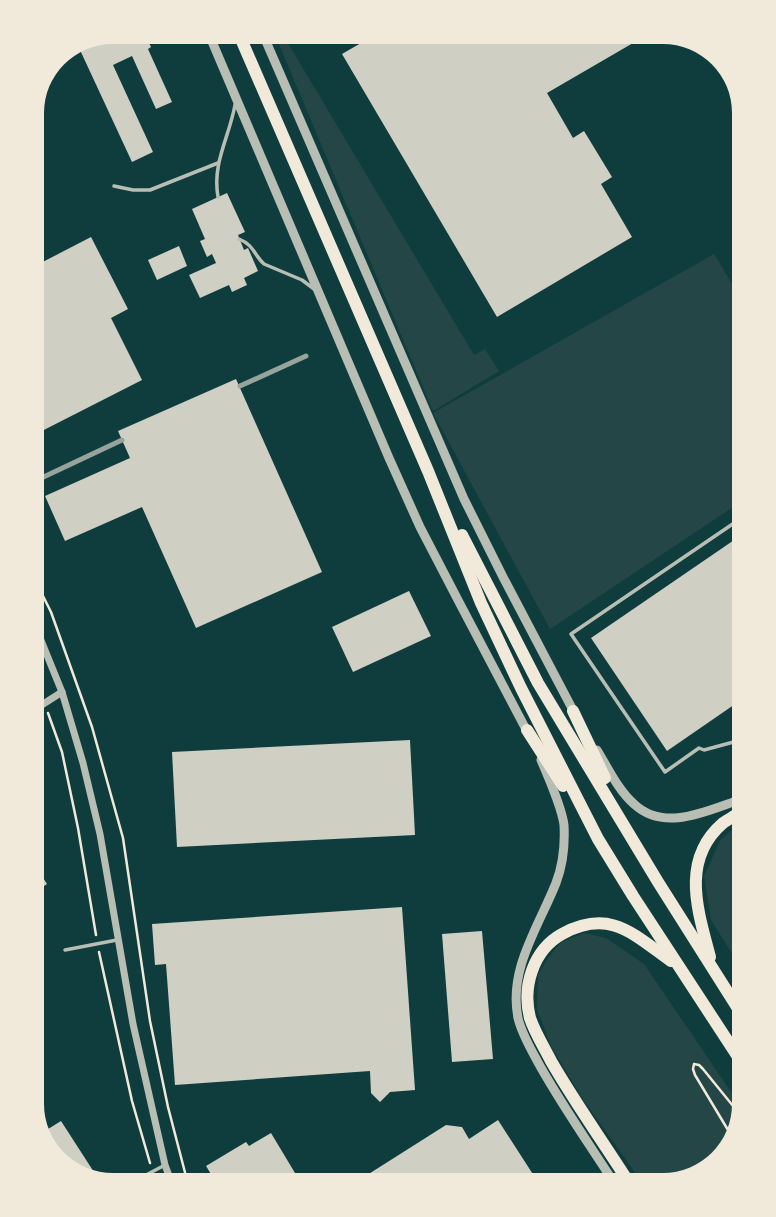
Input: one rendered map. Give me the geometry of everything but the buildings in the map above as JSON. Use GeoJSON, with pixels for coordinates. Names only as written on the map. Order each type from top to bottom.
{"type":"FeatureCollection","features":[{"type":"Feature","properties":{"kind":"highway"},"geometry":{"type":"LineString","coordinates":[[243,44],[428,471],[481,603],[598,839]]}},
{"type":"Feature","properties":{"kind":"highway"},"geometry":{"type":"LineString","coordinates":[[428,471],[538,683],[732,1000]]}},
{"type":"Feature","properties":{"kind":"highway"},"geometry":{"type":"LineString","coordinates":[[573,711],[636,844]]}},
{"type":"Feature","properties":{"kind":"highway"},"geometry":{"type":"LineString","coordinates":[[527,730],[732,1048]]}},
{"type":"Feature","properties":{"kind":"highway"},"geometry":{"type":"LineString","coordinates":[[713,971],[698,911],[695,888],[697,864],[708,841],[732,818]]}},
{"type":"Feature","properties":{"kind":"highway"},"geometry":{"type":"LineString","coordinates":[[623,1173],[562,1080],[538,1037],[530,1016],[530,975],[541,951],[556,937],[591,923],[612,925],[629,932],[678,965]]}},
{"type":"Feature","properties":{"kind":"street"},"geometry":{"type":"LineString","coordinates":[[213,44],[389,458],[458,602],[527,730],[548,776],[564,822],[564,853],[557,881],[518,973],[518,1019],[527,1042],[552,1087],[608,1173]]}},
{"type":"Feature","properties":{"kind":"street"},"geometry":{"type":"LineString","coordinates":[[267,44],[464,499],[573,711],[622,791],[635,806],[651,815],[671,819],[689,817],[732,802]]}},
{"type":"Feature","properties":{"kind":"street"},"geometry":{"type":"LineString","coordinates":[[44,648],[62,692],[100,834],[133,1024],[166,1173]]}},
{"type":"Feature","properties":{"kind":"street"},"geometry":{"type":"LineString","coordinates":[[44,704],[62,692]]}},
{"type":"Feature","properties":{"kind":"lane"},"geometry":{"type":"LineString","coordinates":[[218,197],[215,182],[218,163],[230,131],[236,100]]}},
{"type":"Feature","properties":{"kind":"lane"},"geometry":{"type":"LineString","coordinates":[[114,186],[150,190],[218,163]]}},
{"type":"Feature","properties":{"kind":"lane"},"geometry":{"type":"LineString","coordinates":[[239,239],[252,246],[264,264],[302,280],[319,292]]}},
{"type":"Feature","properties":{"kind":"lane"},"geometry":{"type":"LineString","coordinates":[[732,524],[571,634],[665,772],[699,748],[704,750],[732,742]]}},
{"type":"Feature","properties":{"kind":"lane"},"geometry":{"type":"LineString","coordinates":[[65,950],[117,940]]}},
{"type":"Feature","properties":{"kind":"lane"},"geometry":{"type":"LineString","coordinates":[[150,1173],[165,1165]]}},
{"type":"Feature","properties":{"kind":"path"},"geometry":{"type":"LineString","coordinates":[[44,598],[92,727],[123,838],[150,1021],[167,1107],[185,1173]]}},
{"type":"Feature","properties":{"kind":"path"},"geometry":{"type":"LineString","coordinates":[[728,1130],[695,1075],[694,1064],[703,1069],[732,1105]]}},
{"type":"Feature","properties":{"kind":"shaded area"},"geometry":{"type":"Polygon","coordinates":[[[279,44],[288,44],[474,355],[485,349],[499,371],[433,411],[279,44]]]}},
{"type":"Feature","properties":{"kind":"shaded area"},"geometry":{"type":"Polygon","coordinates":[[[714,254],[732,284],[732,508],[550,629],[433,413],[714,254]]]}},
{"type":"Feature","properties":{"kind":"shaded area"},"geometry":{"type":"Polygon","coordinates":[[[732,830],[732,953],[711,920],[704,876],[721,839],[732,830]]]}},
{"type":"Feature","properties":{"kind":"shaded area"},"geometry":{"type":"Polygon","coordinates":[[[584,933],[606,938],[644,964],[732,1093],[729,1127],[721,1143],[702,1162],[672,1173],[635,1173],[582,1098],[551,1046],[537,1009],[538,975],[561,942],[584,933]]]}},
{"type":"Feature","properties":{"kind":"railway"},"geometry":{"type":"LineString","coordinates":[[240,386],[306,356]]}},
{"type":"Feature","properties":{"kind":"railway"},"geometry":{"type":"LineString","coordinates":[[44,477],[122,440]]}}]}
